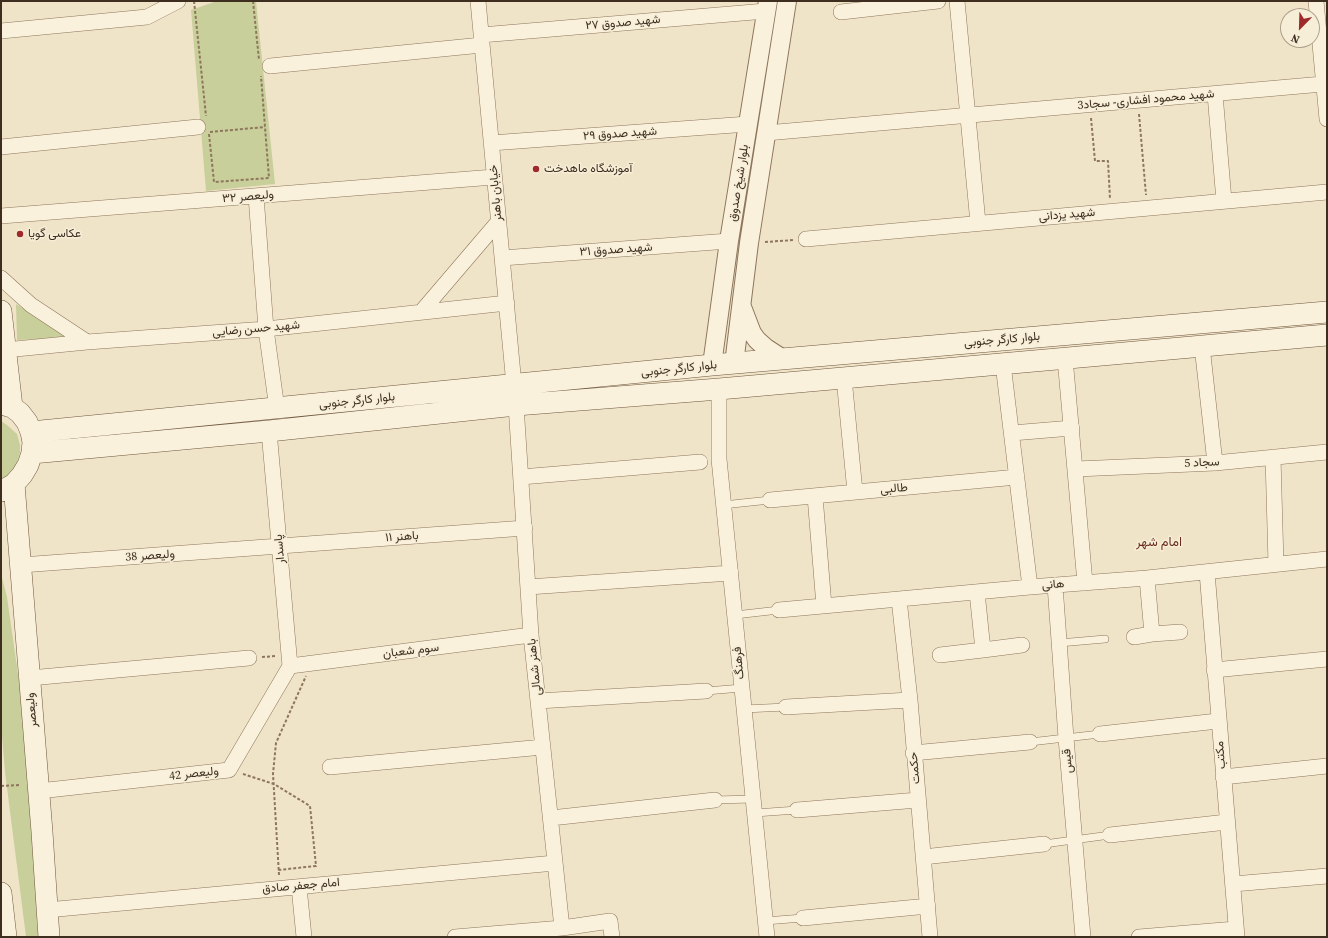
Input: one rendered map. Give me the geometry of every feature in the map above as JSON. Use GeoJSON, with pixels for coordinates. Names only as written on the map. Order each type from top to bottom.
{"type":"FeatureCollection","features":[{"type":"Feature","properties":{"kind":"main road"},"geometry":{"type":"LineString","coordinates":[[1,311],[6,406],[20,413],[27,422],[32,432],[33,442],[32,453],[28,465],[22,475],[7,488]]}},
{"type":"Feature","properties":{"kind":"main road","name":"بلوار کارگر جنوبی"},"geometry":{"type":"LineString","coordinates":[[32,432],[276,408],[485,398],[515,395],[712,366],[1327,312]]}},
{"type":"Feature","properties":{"kind":"main road","name":"بلوار کارگر جنوبی"},"geometry":{"type":"LineString","coordinates":[[515,395],[719,389],[1327,335]]}},
{"type":"Feature","properties":{"kind":"main road"},"geometry":{"type":"LineString","coordinates":[[719,389],[734,364]]}},
{"type":"Feature","properties":{"kind":"main road"},"geometry":{"type":"LineString","coordinates":[[712,366],[719,389]]}},
{"type":"Feature","properties":{"kind":"main road","name":"بلوار کارگر جنوبی"},"geometry":{"type":"LineString","coordinates":[[32,453],[270,431],[485,398]]}},
{"type":"Feature","properties":{"kind":"main road","name":"ولیعصر"},"geometry":{"type":"LineString","coordinates":[[7,488],[19,539],[39,788],[49,937]]}},
{"type":"Feature","properties":{"kind":"main road"},"geometry":{"type":"LineString","coordinates":[[1,523],[12,529],[19,539]]}},
{"type":"Feature","properties":{"kind":"main road"},"geometry":{"type":"LineString","coordinates":[[1,901],[6,937]]}},
{"type":"Feature","properties":{"kind":"street"},"geometry":{"type":"LineString","coordinates":[[1,31],[146,17],[178,1]]}},
{"type":"Feature","properties":{"kind":"street","name":"خیابان باهنر"},"geometry":{"type":"LineString","coordinates":[[478,1],[515,395]]}},
{"type":"Feature","properties":{"kind":"street","name":"بلوار شیخ صدوق"},"geometry":{"type":"LineString","coordinates":[[734,364],[749,243],[787,1]]}},
{"type":"Feature","properties":{"kind":"street"},"geometry":{"type":"LineString","coordinates":[[841,12],[938,1]]}},
{"type":"Feature","properties":{"kind":"street"},"geometry":{"type":"LineString","coordinates":[[957,1],[978,223]]}},
{"type":"Feature","properties":{"kind":"street"},"geometry":{"type":"LineString","coordinates":[[1316,1],[1327,118]]}},
{"type":"Feature","properties":{"kind":"street","name":"شهید صدوق ۲۷"},"geometry":{"type":"LineString","coordinates":[[263,69],[481,40],[767,6]]}},
{"type":"Feature","properties":{"kind":"street","name":"بلوار شیخ صدوق"},"geometry":{"type":"LineString","coordinates":[[712,366],[729,241],[767,6]]}},
{"type":"Feature","properties":{"kind":"street","name":"شهید محمود افشاری- سجاد3"},"geometry":{"type":"LineString","coordinates":[[766,133],[1323,84]]}},
{"type":"Feature","properties":{"kind":"street"},"geometry":{"type":"LineString","coordinates":[[1216,94],[1224,201]]}},
{"type":"Feature","properties":{"kind":"street"},"geometry":{"type":"LineString","coordinates":[[1,147],[202,122]]}},
{"type":"Feature","properties":{"kind":"street","name":"شهید صدوق ۲۹"},"geometry":{"type":"LineString","coordinates":[[491,143],[748,124]]}},
{"type":"Feature","properties":{"kind":"street","name":"ولیعصر ۳۲"},"geometry":{"type":"LineString","coordinates":[[1,216],[494,176]]}},
{"type":"Feature","properties":{"kind":"street","name":"شهید یزدانی"},"geometry":{"type":"LineString","coordinates":[[806,239],[1327,192]]}},
{"type":"Feature","properties":{"kind":"street"},"geometry":{"type":"LineString","coordinates":[[256,196],[266,328],[276,408]]}},
{"type":"Feature","properties":{"kind":"street"},"geometry":{"type":"LineString","coordinates":[[422,311],[498,222]]}},
{"type":"Feature","properties":{"kind":"street","name":"شهید صدوق ۳۱"},"geometry":{"type":"LineString","coordinates":[[502,258],[729,241]]}},
{"type":"Feature","properties":{"kind":"street"},"geometry":{"type":"LineString","coordinates":[[1,278],[32,305],[87,342]]}},
{"type":"Feature","properties":{"kind":"street","name":"شهید حسن رضایی"},"geometry":{"type":"LineString","coordinates":[[4,362],[87,342],[266,328],[506,303]]}},
{"type":"Feature","properties":{"kind":"street"},"geometry":{"type":"LineString","coordinates":[[741,306],[752,333],[757,340],[783,359]]}},
{"type":"Feature","properties":{"kind":"street"},"geometry":{"type":"LineString","coordinates":[[1202,346],[1215,463]]}},
{"type":"Feature","properties":{"kind":"street"},"geometry":{"type":"LineString","coordinates":[[1066,358],[1085,583]]}},
{"type":"Feature","properties":{"kind":"street"},"geometry":{"type":"LineString","coordinates":[[1003,364],[1030,586]]}},
{"type":"Feature","properties":{"kind":"street"},"geometry":{"type":"LineString","coordinates":[[844,378],[855,492]]}},
{"type":"Feature","properties":{"kind":"street","name":"فرهنگ"},"geometry":{"type":"LineString","coordinates":[[719,389],[718,455],[767,937]]}},
{"type":"Feature","properties":{"kind":"street","name":"باهنر شمالی"},"geometry":{"type":"LineString","coordinates":[[515,395],[532,635],[562,928]]}},
{"type":"Feature","properties":{"kind":"street"},"geometry":{"type":"LineString","coordinates":[[1012,433],[1072,428]]}},
{"type":"Feature","properties":{"kind":"street","name":"پاسدار"},"geometry":{"type":"LineString","coordinates":[[270,431],[290,660]]}},
{"type":"Feature","properties":{"kind":"street","name":"سجاد 5"},"geometry":{"type":"LineString","coordinates":[[1076,469],[1215,463],[1327,452]]}},
{"type":"Feature","properties":{"kind":"street"},"geometry":{"type":"LineString","coordinates":[[1273,457],[1276,564]]}},
{"type":"Feature","properties":{"kind":"street"},"geometry":{"type":"LineString","coordinates":[[521,477],[700,462]]}},
{"type":"Feature","properties":{"kind":"street","name":"طالبی"},"geometry":{"type":"LineString","coordinates":[[770,500],[1017,477]]}},
{"type":"Feature","properties":{"kind":"street"},"geometry":{"type":"LineString","coordinates":[[815,496],[824,606]]}},
{"type":"Feature","properties":{"kind":"street","name":"باهنر ۱۱"},"geometry":{"type":"LineString","coordinates":[[280,546],[525,528]]}},
{"type":"Feature","properties":{"kind":"street","name":"ولیعصر 38"},"geometry":{"type":"LineString","coordinates":[[21,565],[280,546]]}},
{"type":"Feature","properties":{"kind":"street","name":"هانی"},"geometry":{"type":"LineString","coordinates":[[779,610],[1030,586],[1147,578],[1327,559]]}},
{"type":"Feature","properties":{"kind":"street","name":"مکتب"},"geometry":{"type":"LineString","coordinates":[[1207,572],[1236,933]]}},
{"type":"Feature","properties":{"kind":"street"},"geometry":{"type":"LineString","coordinates":[[528,588],[730,573]]}},
{"type":"Feature","properties":{"kind":"street"},"geometry":{"type":"LineString","coordinates":[[1147,578],[1152,634]]}},
{"type":"Feature","properties":{"kind":"street","name":"قیس"},"geometry":{"type":"LineString","coordinates":[[1055,585],[1074,839],[1083,937]]}},
{"type":"Feature","properties":{"kind":"street"},"geometry":{"type":"LineString","coordinates":[[977,592],[983,650]]}},
{"type":"Feature","properties":{"kind":"street","name":"حکمت"},"geometry":{"type":"LineString","coordinates":[[899,599],[910,700],[913,753],[930,937]]}},
{"type":"Feature","properties":{"kind":"street"},"geometry":{"type":"LineString","coordinates":[[1134,637],[1180,632]]}},
{"type":"Feature","properties":{"kind":"street","name":"سوم شعبان"},"geometry":{"type":"LineString","coordinates":[[290,660],[312,664],[532,635]]}},
{"type":"Feature","properties":{"kind":"street"},"geometry":{"type":"LineString","coordinates":[[940,655],[1022,645]]}},
{"type":"Feature","properties":{"kind":"street"},"geometry":{"type":"LineString","coordinates":[[30,678],[249,658]]}},
{"type":"Feature","properties":{"kind":"street"},"geometry":{"type":"LineString","coordinates":[[1214,670],[1327,659]]}},
{"type":"Feature","properties":{"kind":"street","name":"ولیعصر 42"},"geometry":{"type":"LineString","coordinates":[[39,788],[229,770],[290,660]]}},
{"type":"Feature","properties":{"kind":"street"},"geometry":{"type":"LineString","coordinates":[[538,701],[706,691]]}},
{"type":"Feature","properties":{"kind":"street"},"geometry":{"type":"LineString","coordinates":[[786,707],[910,700]]}},
{"type":"Feature","properties":{"kind":"street"},"geometry":{"type":"LineString","coordinates":[[1100,734],[1218,721]]}},
{"type":"Feature","properties":{"kind":"street"},"geometry":{"type":"LineString","coordinates":[[913,753],[1030,742]]}},
{"type":"Feature","properties":{"kind":"street"},"geometry":{"type":"LineString","coordinates":[[330,767],[543,747]]}},
{"type":"Feature","properties":{"kind":"street"},"geometry":{"type":"LineString","coordinates":[[1224,777],[1327,766]]}},
{"type":"Feature","properties":{"kind":"street"},"geometry":{"type":"LineString","coordinates":[[551,818],[715,800]]}},
{"type":"Feature","properties":{"kind":"street"},"geometry":{"type":"LineString","coordinates":[[797,810],[918,800]]}},
{"type":"Feature","properties":{"kind":"street"},"geometry":{"type":"LineString","coordinates":[[1110,835],[1227,822]]}},
{"type":"Feature","properties":{"kind":"street"},"geometry":{"type":"LineString","coordinates":[[923,857],[1044,844]]}},
{"type":"Feature","properties":{"kind":"street","name":"امام جعفر صادق"},"geometry":{"type":"LineString","coordinates":[[47,910],[555,863]]}},
{"type":"Feature","properties":{"kind":"street"},"geometry":{"type":"LineString","coordinates":[[1233,884],[1327,876]]}},
{"type":"Feature","properties":{"kind":"street"},"geometry":{"type":"LineString","coordinates":[[299,887],[304,937]]}},
{"type":"Feature","properties":{"kind":"street"},"geometry":{"type":"LineString","coordinates":[[803,918],[928,906]]}},
{"type":"Feature","properties":{"kind":"street"},"geometry":{"type":"LineString","coordinates":[[455,937],[562,928],[610,921],[612,937]]}},
{"type":"Feature","properties":{"kind":"street"},"geometry":{"type":"LineString","coordinates":[[1139,937],[1236,933]]}},
{"type":"Feature","properties":{"kind":"lane"},"geometry":{"type":"LineString","coordinates":[[723,505],[770,500]]}},
{"type":"Feature","properties":{"kind":"lane"},"geometry":{"type":"LineString","coordinates":[[735,615],[779,610]]}},
{"type":"Feature","properties":{"kind":"lane"},"geometry":{"type":"LineString","coordinates":[[1059,643],[1105,639]]}},
{"type":"Feature","properties":{"kind":"lane"},"geometry":{"type":"LineString","coordinates":[[706,691],[742,688]]}},
{"type":"Feature","properties":{"kind":"lane"},"geometry":{"type":"LineString","coordinates":[[744,709],[786,707]]}},
{"type":"Feature","properties":{"kind":"lane"},"geometry":{"type":"LineString","coordinates":[[1030,742],[1100,734]]}},
{"type":"Feature","properties":{"kind":"lane"},"geometry":{"type":"LineString","coordinates":[[715,800],[754,806],[797,810]]}},
{"type":"Feature","properties":{"kind":"lane"},"geometry":{"type":"LineString","coordinates":[[1044,844],[1110,835]]}},
{"type":"Feature","properties":{"kind":"lane"},"geometry":{"type":"LineString","coordinates":[[765,921],[803,918]]}},
{"type":"Feature","properties":{"kind":"path"},"geometry":{"type":"LineString","coordinates":[[194,1],[202,122]]}},
{"type":"Feature","properties":{"kind":"path"},"geometry":{"type":"LineString","coordinates":[[254,1],[263,69],[264,127],[269,178],[214,182],[208,132],[264,127]]}},
{"type":"Feature","properties":{"kind":"path"},"geometry":{"type":"LineString","coordinates":[[1138,101],[1147,208]]}},
{"type":"Feature","properties":{"kind":"path"},"geometry":{"type":"LineString","coordinates":[[1089,105],[1095,161],[1108,161],[1111,211]]}},
{"type":"Feature","properties":{"kind":"path"},"geometry":{"type":"LineString","coordinates":[[749,243],[806,239]]}},
{"type":"Feature","properties":{"kind":"path"},"geometry":{"type":"LineString","coordinates":[[249,658],[290,660]]}},
{"type":"Feature","properties":{"kind":"path"},"geometry":{"type":"LineString","coordinates":[[279,888],[273,774],[276,743],[312,664]]}},
{"type":"Feature","properties":{"kind":"path"},"geometry":{"type":"LineString","coordinates":[[229,770],[274,784],[310,806],[316,866],[278,870]]}},
{"type":"Feature","properties":{"kind":"path"},"geometry":{"type":"LineString","coordinates":[[1,786],[39,788]]}},
{"type":"Feature","properties":{"kind":"green space"},"geometry":{"type":"Polygon","coordinates":[[[217,1],[256,1],[275,184],[206,191],[191,10],[217,1]]]}},
{"type":"Feature","properties":{"kind":"green space"},"geometry":{"type":"Polygon","coordinates":[[[16,304],[69,338],[17,340],[16,304]]]}},
{"type":"Feature","properties":{"kind":"green space"},"geometry":{"type":"Polygon","coordinates":[[[1,421],[17,434],[20,445],[20,453],[11,475],[1,479],[1,421]]]}},
{"type":"Feature","properties":{"kind":"green space"},"geometry":{"type":"Polygon","coordinates":[[[1,574],[7,597],[23,709],[42,937],[26,937],[5,772],[1,724],[1,574]]]}},
{"type":"Feature","properties":{"kind":"place","name":"آموزشگاه ماهدخت"},"geometry":{"type":"Point","coordinates":[536,169]}},
{"type":"Feature","properties":{"kind":"place","name":"عکاسی گویا"},"geometry":{"type":"Point","coordinates":[20,234]}},
{"type":"Feature","properties":{"kind":"district","name":"امام شهر"},"geometry":{"type":"Point","coordinates":[1159,543]}}]}
